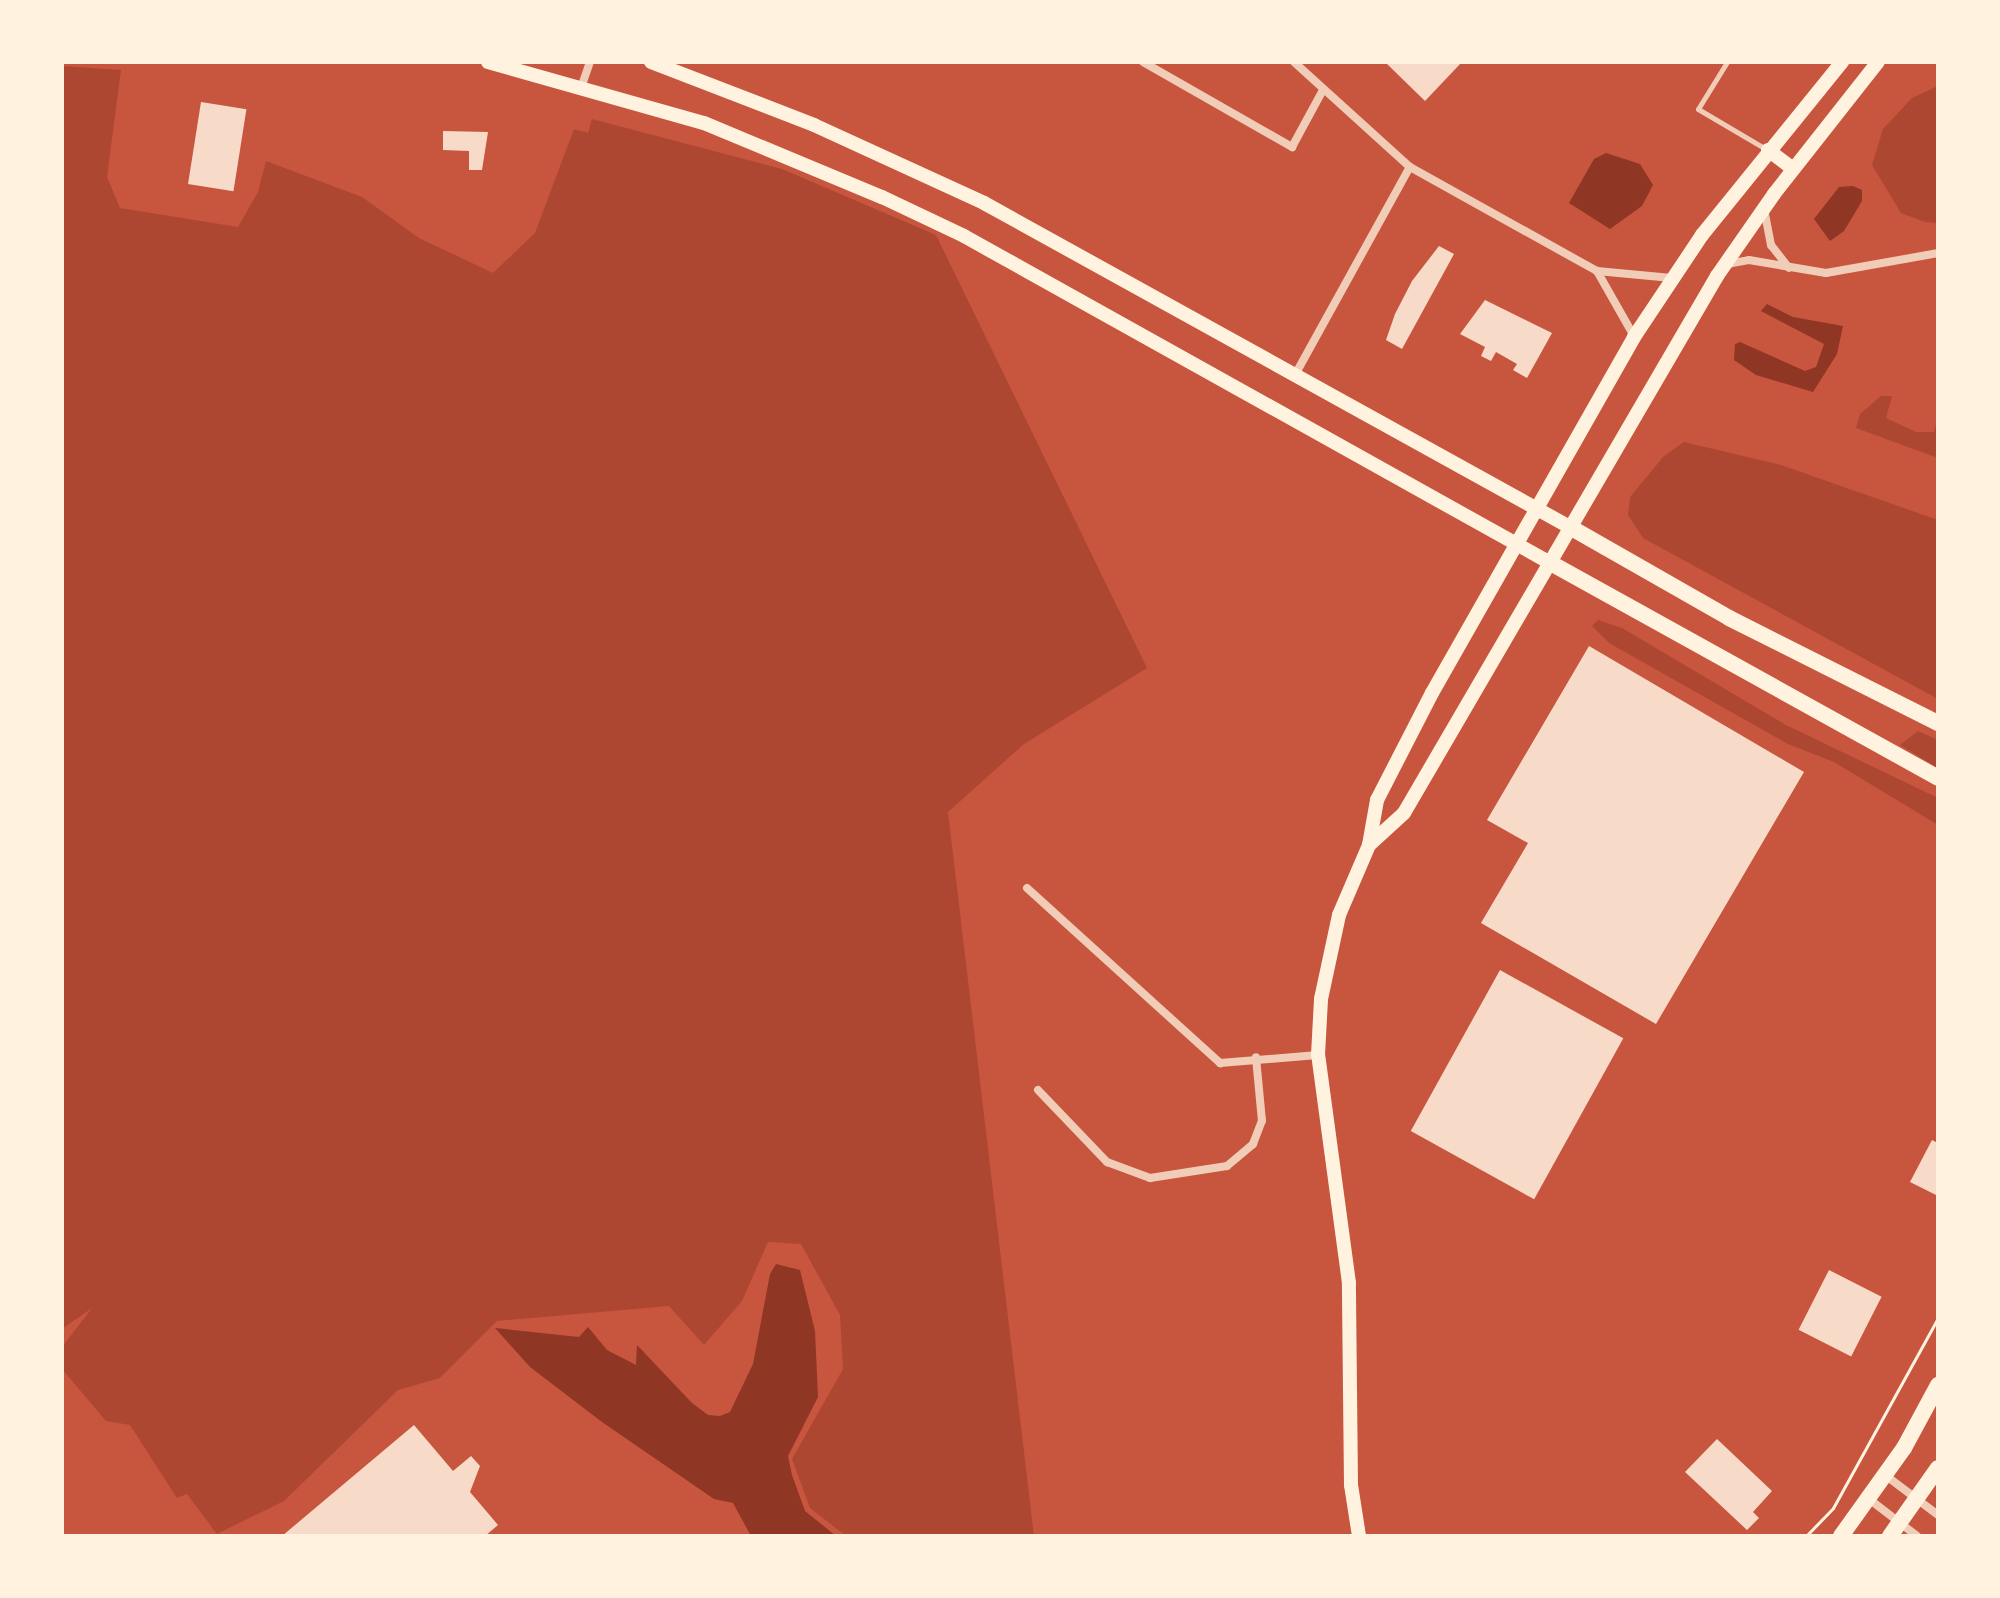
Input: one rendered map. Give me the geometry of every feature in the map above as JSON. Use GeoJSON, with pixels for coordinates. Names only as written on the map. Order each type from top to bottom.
{"type":"FeatureCollection","features":[{"type":"Feature","properties":{"kind":"highway"},"geometry":{"type":"LineString","coordinates":[[1568,526],[1729,618],[1938,723]]}},
{"type":"Feature","properties":{"kind":"highway"},"geometry":{"type":"LineString","coordinates":[[1547,561],[1938,778]]}},
{"type":"Feature","properties":{"kind":"highway"},"geometry":{"type":"LineString","coordinates":[[1841,1536],[1885,1475],[1938,1385]]}},
{"type":"Feature","properties":{"kind":"highway"},"geometry":{"type":"LineString","coordinates":[[1895,1530],[1938,1468]]}},
{"type":"Feature","properties":{"kind":"main road"},"geometry":{"type":"LineString","coordinates":[[488,62],[582,85],[799,160],[964,236],[1547,561]]}},
{"type":"Feature","properties":{"kind":"main road"},"geometry":{"type":"LineString","coordinates":[[651,62],[814,125],[977,200],[1568,526]]}},
{"type":"Feature","properties":{"kind":"main road"},"geometry":{"type":"LineString","coordinates":[[1359,1536],[1351,1485],[1349,1283],[1318,1055],[1328,958],[1339,915],[1369,845],[1377,800],[1515,543],[1634,337],[1672,278],[1768,150],[1842,62]]}},
{"type":"Feature","properties":{"kind":"main road"},"geometry":{"type":"LineString","coordinates":[[1369,845],[1404,813],[1547,561],[1724,265],[1793,169],[1878,62]]}},
{"type":"Feature","properties":{"kind":"main road"},"geometry":{"type":"LineString","coordinates":[[1768,150],[1793,169]]}},
{"type":"Feature","properties":{"kind":"street"},"geometry":{"type":"LineString","coordinates":[[582,85],[590,62]]}},
{"type":"Feature","properties":{"kind":"street"},"geometry":{"type":"LineString","coordinates":[[1143,62],[1292,147],[1323,90]]}},
{"type":"Feature","properties":{"kind":"street"},"geometry":{"type":"LineString","coordinates":[[1294,62],[1410,167],[1597,271],[1616,296],[1634,337]]}},
{"type":"Feature","properties":{"kind":"street"},"geometry":{"type":"LineString","coordinates":[[1295,375],[1410,167]]}},
{"type":"Feature","properties":{"kind":"street"},"geometry":{"type":"LineString","coordinates":[[1764,208],[1771,245],[1789,269]]}},
{"type":"Feature","properties":{"kind":"street"},"geometry":{"type":"LineString","coordinates":[[1724,265],[1749,260],[1826,273],[1938,253]]}},
{"type":"Feature","properties":{"kind":"street"},"geometry":{"type":"LineString","coordinates":[[1597,271],[1672,278]]}},
{"type":"Feature","properties":{"kind":"street"},"geometry":{"type":"LineString","coordinates":[[1027,888],[1220,1063],[1256,1057],[1318,1055]]}},
{"type":"Feature","properties":{"kind":"street"},"geometry":{"type":"LineString","coordinates":[[1038,1090],[1107,1162],[1150,1178],[1227,1166],[1253,1144],[1262,1121],[1256,1057]]}},
{"type":"Feature","properties":{"kind":"street"},"geometry":{"type":"LineString","coordinates":[[1885,1475],[1938,1515]]}},
{"type":"Feature","properties":{"kind":"street"},"geometry":{"type":"LineString","coordinates":[[1869,1499],[1895,1530],[1917,1536]]}},
{"type":"Feature","properties":{"kind":"lane"},"geometry":{"type":"LineString","coordinates":[[1727,62],[1698,109],[1768,150]]}},
{"type":"Feature","properties":{"kind":"path"},"geometry":{"type":"LineString","coordinates":[[1806,1536],[1833,1508],[1938,1318]]}},
{"type":"Feature","properties":{"kind":"shaded area"},"geometry":{"type":"Polygon","coordinates":[[[62,66],[121,70],[107,177],[120,208],[238,227],[258,192],[266,161],[362,197],[419,238],[493,273],[535,233],[574,129],[588,133],[592,119],[782,169],[936,235],[1147,668],[1024,744],[948,812],[1034,1536],[846,1536],[810,1508],[792,1459],[843,1369],[840,1315],[801,1244],[768,1242],[742,1301],[704,1345],[669,1306],[497,1321],[440,1378],[398,1390],[284,1501],[217,1534],[187,1494],[177,1498],[130,1425],[106,1421],[62,1369],[62,1347],[92,1308],[62,1329],[62,66]]]}},
{"type":"Feature","properties":{"kind":"shaded area"},"geometry":{"type":"Polygon","coordinates":[[[1938,86],[1938,223],[1925,222],[1901,213],[1872,165],[1883,129],[1912,98],[1938,86]]]}},
{"type":"Feature","properties":{"kind":"shaded area"},"geometry":{"type":"Polygon","coordinates":[[[1606,153],[1640,164],[1653,185],[1642,206],[1610,229],[1569,203],[1594,159],[1606,153]]]}},
{"type":"Feature","properties":{"kind":"shaded area"},"geometry":{"type":"Polygon","coordinates":[[[1853,186],[1862,190],[1862,201],[1844,231],[1830,241],[1814,219],[1839,187],[1853,186]]]}},
{"type":"Feature","properties":{"kind":"shaded area"},"geometry":{"type":"Polygon","coordinates":[[[1767,304],[1793,317],[1843,326],[1837,354],[1813,392],[1756,375],[1734,360],[1735,344],[1740,342],[1805,371],[1816,367],[1824,344],[1761,311],[1767,304]]]}},
{"type":"Feature","properties":{"kind":"shaded area"},"geometry":{"type":"Polygon","coordinates":[[[1881,396],[1892,396],[1886,418],[1916,432],[1934,432],[1938,418],[1938,458],[1856,428],[1860,414],[1881,396]]]}},
{"type":"Feature","properties":{"kind":"shaded area"},"geometry":{"type":"Polygon","coordinates":[[[1684,442],[1781,465],[1938,520],[1938,699],[1643,538],[1628,515],[1630,497],[1664,456],[1684,442]]]}},
{"type":"Feature","properties":{"kind":"shaded area"},"geometry":{"type":"Polygon","coordinates":[[[1598,620],[1622,628],[1786,725],[1938,798],[1938,825],[1834,762],[1788,744],[1609,643],[1592,626],[1598,620]]]}},
{"type":"Feature","properties":{"kind":"shaded area"},"geometry":{"type":"Polygon","coordinates":[[[1918,731],[1938,740],[1938,768],[1900,745],[1918,731]]]}},
{"type":"Feature","properties":{"kind":"shaded area"},"geometry":{"type":"Polygon","coordinates":[[[776,1264],[800,1270],[815,1331],[818,1397],[788,1456],[792,1475],[805,1511],[836,1536],[751,1536],[733,1503],[714,1499],[602,1422],[530,1367],[495,1328],[579,1337],[588,1327],[607,1350],[636,1365],[637,1345],[692,1403],[708,1415],[720,1416],[730,1412],[753,1364],[770,1274],[776,1264]]]}},
{"type":"Feature","properties":{"kind":"building"},"geometry":{"type":"Polygon","coordinates":[[[1385,62],[1460,62],[1461,63],[1425,101],[1385,62]]]}},
{"type":"Feature","properties":{"kind":"building"},"geometry":{"type":"Polygon","coordinates":[[[201,102],[246,109],[233,191],[188,184],[201,102]]]}},
{"type":"Feature","properties":{"kind":"building"},"geometry":{"type":"Polygon","coordinates":[[[443,131],[488,132],[482,170],[469,170],[469,151],[443,150],[443,131]]]}},
{"type":"Feature","properties":{"kind":"building"},"geometry":{"type":"Polygon","coordinates":[[[1439,246],[1454,254],[1402,349],[1386,340],[1395,314],[1412,281],[1439,246]]]}},
{"type":"Feature","properties":{"kind":"building"},"geometry":{"type":"Polygon","coordinates":[[[1485,300],[1552,333],[1527,378],[1513,370],[1517,364],[1496,352],[1491,361],[1481,356],[1485,347],[1460,334],[1485,300]]]}},
{"type":"Feature","properties":{"kind":"building"},"geometry":{"type":"Polygon","coordinates":[[[1589,646],[1804,772],[1656,1024],[1481,923],[1528,843],[1487,820],[1589,646]]]}},
{"type":"Feature","properties":{"kind":"building"},"geometry":{"type":"Polygon","coordinates":[[[1500,970],[1623,1038],[1534,1199],[1411,1131],[1500,970]]]}},
{"type":"Feature","properties":{"kind":"building"},"geometry":{"type":"Polygon","coordinates":[[[1932,1140],[1938,1143],[1938,1196],[1910,1182],[1932,1140]]]}},
{"type":"Feature","properties":{"kind":"building"},"geometry":{"type":"Polygon","coordinates":[[[1829,1270],[1882,1297],[1851,1356],[1799,1330],[1829,1270]]]}},
{"type":"Feature","properties":{"kind":"building"},"geometry":{"type":"Polygon","coordinates":[[[414,1425],[453,1471],[471,1456],[480,1466],[470,1492],[498,1525],[485,1536],[282,1536],[414,1425]]]}},
{"type":"Feature","properties":{"kind":"building"},"geometry":{"type":"Polygon","coordinates":[[[1717,1439],[1772,1491],[1753,1512],[1759,1518],[1747,1530],[1685,1472],[1717,1439]]]}}]}
